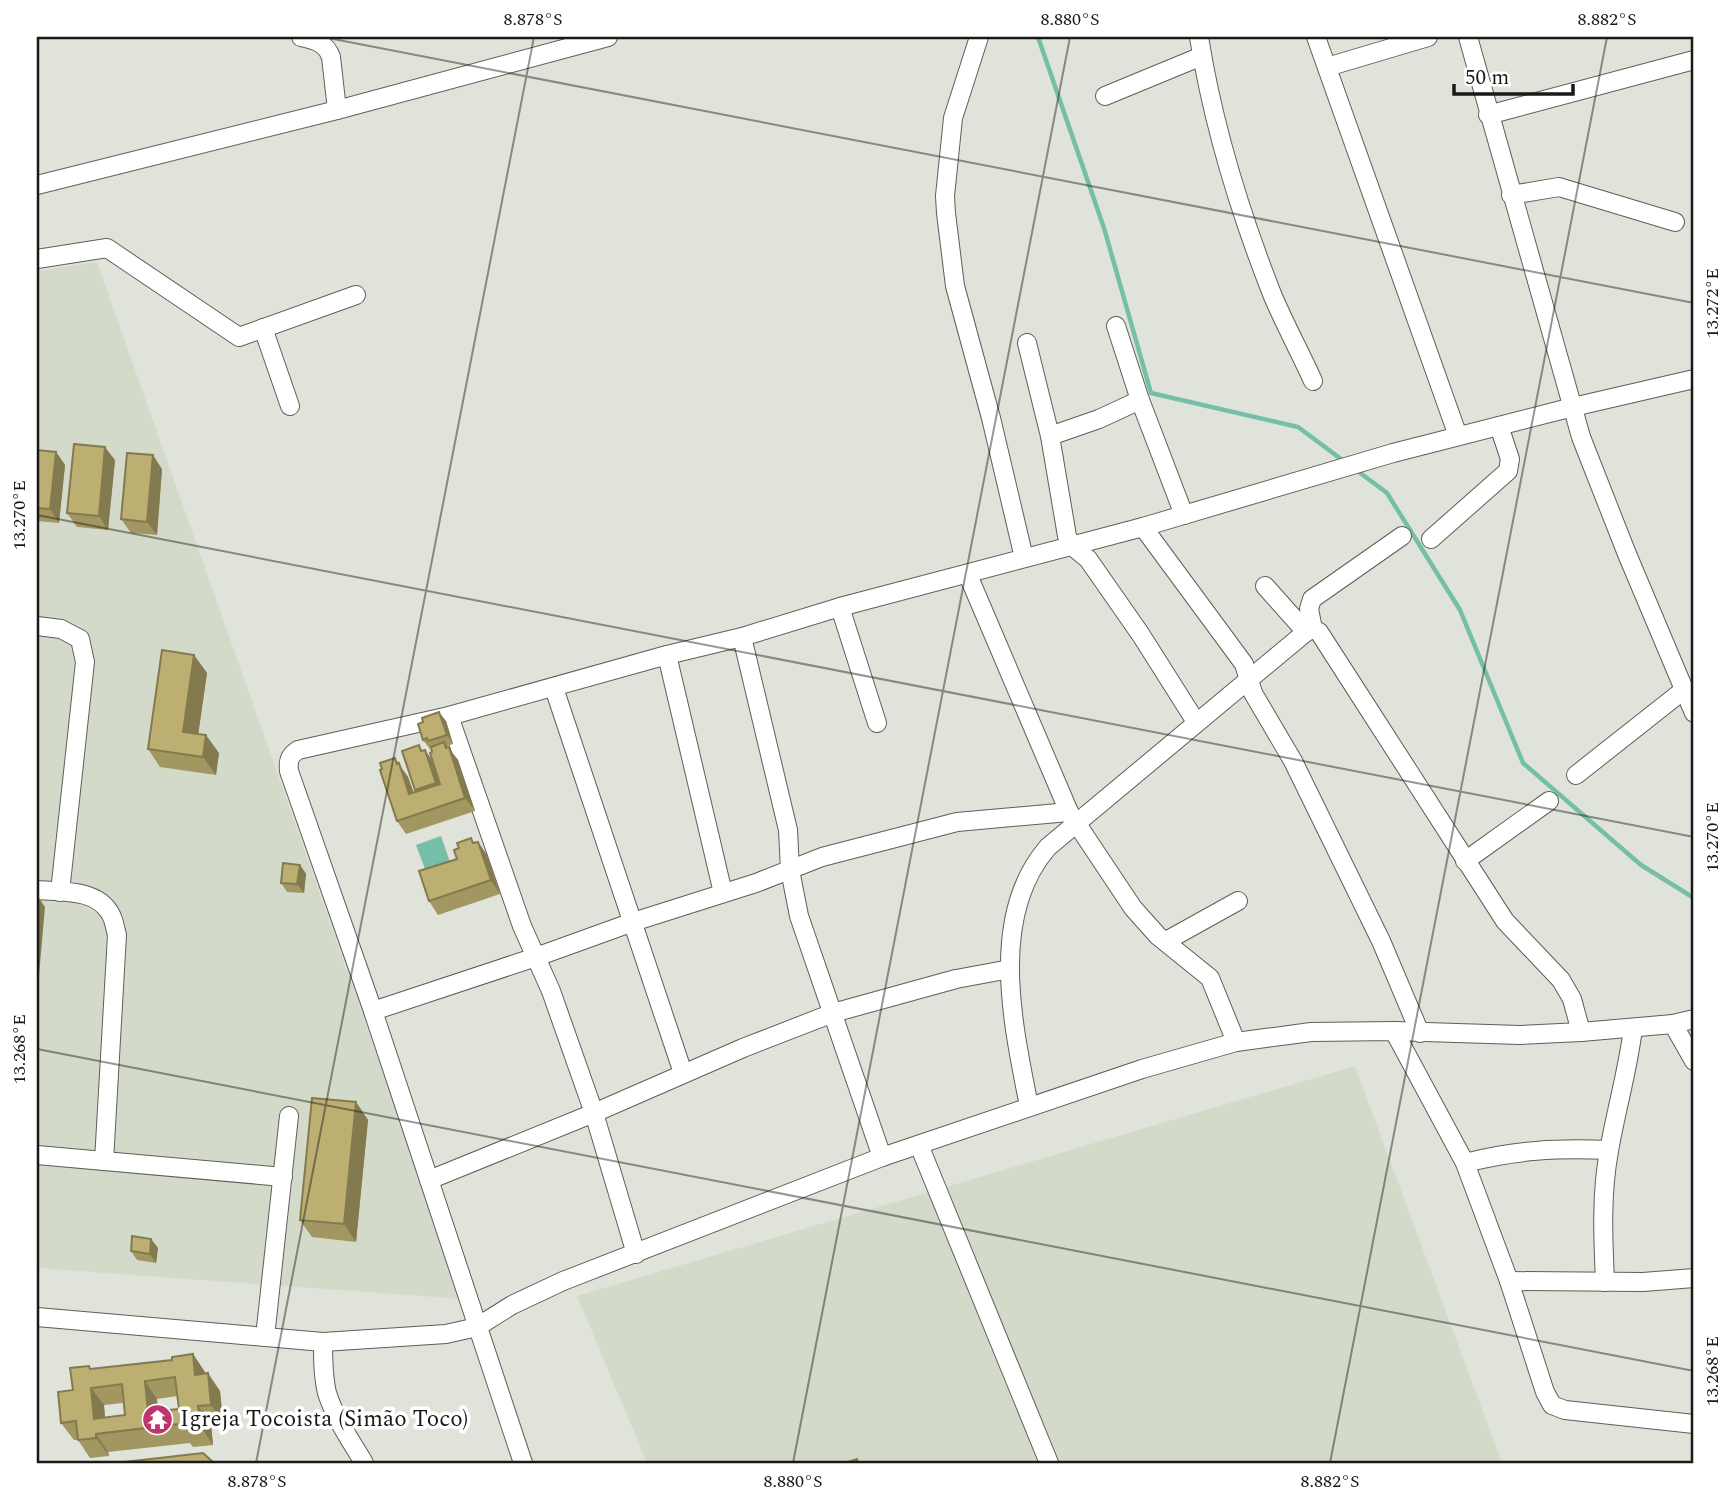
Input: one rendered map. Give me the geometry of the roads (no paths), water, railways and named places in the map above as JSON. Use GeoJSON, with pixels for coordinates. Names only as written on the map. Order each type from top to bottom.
{"type":"FeatureCollection","features":[{"type":"Feature","properties":{"kind":"street"},"geometry":{"type":"LineString","coordinates":[[301,37],[318,42],[328,49],[337,110]]}},
{"type":"Feature","properties":{"kind":"street"},"geometry":{"type":"LineString","coordinates":[[37,185],[337,110],[608,37]]}},
{"type":"Feature","properties":{"kind":"street"},"geometry":{"type":"LineString","coordinates":[[979,37],[953,118],[946,213],[955,286],[991,418],[1024,558]]}},
{"type":"Feature","properties":{"kind":"street"},"geometry":{"type":"LineString","coordinates":[[1199,37],[1230,178],[1273,295],[1313,381]]}},
{"type":"Feature","properties":{"kind":"street"},"geometry":{"type":"LineString","coordinates":[[1315,37],[1458,436]]}},
{"type":"Feature","properties":{"kind":"street"},"geometry":{"type":"LineString","coordinates":[[1327,67],[1428,37]]}},
{"type":"Feature","properties":{"kind":"street"},"geometry":{"type":"LineString","coordinates":[[1468,37],[1488,115],[1586,451],[1694,713]]}},
{"type":"Feature","properties":{"kind":"street"},"geometry":{"type":"LineString","coordinates":[[1105,96],[1202,56]]}},
{"type":"Feature","properties":{"kind":"street"},"geometry":{"type":"LineString","coordinates":[[1488,115],[1694,60]]}},
{"type":"Feature","properties":{"kind":"street"},"geometry":{"type":"LineString","coordinates":[[1511,195],[1559,187],[1675,222]]}},
{"type":"Feature","properties":{"kind":"street"},"geometry":{"type":"LineString","coordinates":[[37,259],[107,248],[239,337],[356,295]]}},
{"type":"Feature","properties":{"kind":"street"},"geometry":{"type":"LineString","coordinates":[[1116,326],[1140,400],[1184,515]]}},
{"type":"Feature","properties":{"kind":"street"},"geometry":{"type":"LineString","coordinates":[[263,328],[290,406]]}},
{"type":"Feature","properties":{"kind":"street"},"geometry":{"type":"LineString","coordinates":[[1027,343],[1050,436],[1064,527],[1072,546],[1088,559],[1141,635],[1196,722]]}},
{"type":"Feature","properties":{"kind":"street"},"geometry":{"type":"LineString","coordinates":[[523,1463],[373,1011],[289,771],[288,762],[292,754],[298,750],[449,716],[667,655],[742,637],[840,607],[1143,527],[1393,453],[1694,379]]}},
{"type":"Feature","properties":{"kind":"street"},"geometry":{"type":"LineString","coordinates":[[1050,436],[1099,419],[1140,400]]}},
{"type":"Feature","properties":{"kind":"street"},"geometry":{"type":"LineString","coordinates":[[1431,539],[1508,471],[1510,459],[1499,425]]}},
{"type":"Feature","properties":{"kind":"street"},"geometry":{"type":"LineString","coordinates":[[1143,527],[1244,664],[1253,693],[1293,761],[1381,941],[1420,1033]]}},
{"type":"Feature","properties":{"kind":"street"},"geometry":{"type":"LineString","coordinates":[[1310,631],[1309,609],[1312,599],[1402,536]]}},
{"type":"Feature","properties":{"kind":"street"},"geometry":{"type":"LineString","coordinates":[[968,575],[1072,818],[1123,895],[1145,922],[1210,978],[1236,1042]]}},
{"type":"Feature","properties":{"kind":"street"},"geometry":{"type":"LineString","coordinates":[[1265,586],[1310,631],[1319,632],[1505,921],[1561,980],[1572,999],[1581,1032]]}},
{"type":"Feature","properties":{"kind":"street"},"geometry":{"type":"LineString","coordinates":[[840,607],[877,723]]}},
{"type":"Feature","properties":{"kind":"street"},"geometry":{"type":"LineString","coordinates":[[37,626],[61,629],[80,639],[85,662],[60,892]]}},
{"type":"Feature","properties":{"kind":"street"},"geometry":{"type":"LineString","coordinates":[[1029,1106],[1017,1043],[1010,969],[1014,922],[1030,874],[1072,818],[1310,631]]}},
{"type":"Feature","properties":{"kind":"street"},"geometry":{"type":"LineString","coordinates":[[742,637],[788,830],[790,870],[799,916],[882,1157]]}},
{"type":"Feature","properties":{"kind":"street"},"geometry":{"type":"LineString","coordinates":[[667,655],[723,893]]}},
{"type":"Feature","properties":{"kind":"street"},"geometry":{"type":"LineString","coordinates":[[554,688],[683,1073]]}},
{"type":"Feature","properties":{"kind":"street"},"geometry":{"type":"LineString","coordinates":[[1576,775],[1685,689]]}},
{"type":"Feature","properties":{"kind":"street"},"geometry":{"type":"LineString","coordinates":[[449,716],[522,926],[551,991],[594,1113],[636,1254]]}},
{"type":"Feature","properties":{"kind":"street"},"geometry":{"type":"LineString","coordinates":[[1465,861],[1549,802]]}},
{"type":"Feature","properties":{"kind":"street"},"geometry":{"type":"LineString","coordinates":[[373,1011],[822,857],[948,824],[1072,818]]}},
{"type":"Feature","properties":{"kind":"street"},"geometry":{"type":"LineString","coordinates":[[37,890],[97,898],[111,914],[117,935],[104,1161]]}},
{"type":"Feature","properties":{"kind":"street"},"geometry":{"type":"LineString","coordinates":[[1166,941],[1238,901]]}},
{"type":"Feature","properties":{"kind":"street"},"geometry":{"type":"LineString","coordinates":[[429,1180],[833,1013],[956,979],[1010,969]]}},
{"type":"Feature","properties":{"kind":"street"},"geometry":{"type":"LineString","coordinates":[[37,1317],[323,1342],[446,1334],[477,1327],[512,1305],[564,1281],[882,1157],[1164,1062],[1236,1042],[1311,1032],[1394,1031],[1520,1035],[1581,1032],[1673,1024],[1694,1019]]}},
{"type":"Feature","properties":{"kind":"street"},"geometry":{"type":"LineString","coordinates":[[1673,1024],[1694,1062]]}},
{"type":"Feature","properties":{"kind":"street"},"geometry":{"type":"LineString","coordinates":[[1605,1282],[1603,1213],[1609,1150],[1633,1028]]}},
{"type":"Feature","properties":{"kind":"street"},"geometry":{"type":"LineString","coordinates":[[1394,1031],[1465,1163],[1509,1281],[1545,1392],[1552,1405],[1564,1410],[1694,1424]]}},
{"type":"Feature","properties":{"kind":"street"},"geometry":{"type":"LineString","coordinates":[[265,1337],[289,1116]]}},
{"type":"Feature","properties":{"kind":"street"},"geometry":{"type":"LineString","coordinates":[[919,1145],[1049,1463]]}},
{"type":"Feature","properties":{"kind":"street"},"geometry":{"type":"LineString","coordinates":[[1465,1163],[1537,1149],[1609,1150]]}},
{"type":"Feature","properties":{"kind":"street"},"geometry":{"type":"LineString","coordinates":[[37,1155],[283,1177]]}},
{"type":"Feature","properties":{"kind":"street"},"geometry":{"type":"LineString","coordinates":[[1509,1281],[1652,1282],[1694,1278]]}},
{"type":"Feature","properties":{"kind":"street"},"geometry":{"type":"LineString","coordinates":[[323,1342],[327,1392],[334,1411],[364,1463]]}},
{"type":"Feature","properties":{"kind":"waterway"},"geometry":{"type":"LineString","coordinates":[[1038,37],[1104,228],[1151,393],[1298,427],[1345,462]]}},
{"type":"Feature","properties":{"kind":"waterway"},"geometry":{"type":"LineString","coordinates":[[1355,469],[1387,493],[1460,610],[1523,763],[1641,865],[1694,898]]}},
{"type":"Feature","properties":{"kind":"place","name":"Igreja Tocoista (Simão Toco)"},"geometry":{"type":"Point","coordinates":[157,1419]}}]}
